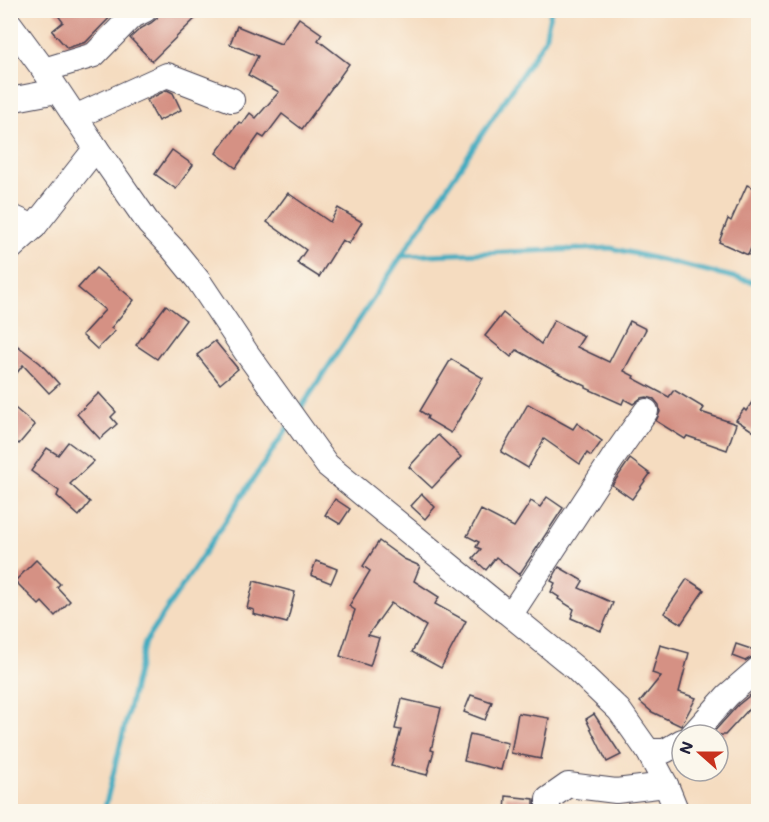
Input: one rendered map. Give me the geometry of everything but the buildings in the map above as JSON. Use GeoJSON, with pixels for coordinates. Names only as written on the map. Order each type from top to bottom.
{"type":"FeatureCollection","features":[{"type":"Feature","properties":{"kind":"street"},"geometry":{"type":"LineString","coordinates":[[44,69],[94,55],[131,17],[145,10]]}},
{"type":"Feature","properties":{"kind":"street"},"geometry":{"type":"LineString","coordinates":[[10,24],[44,69],[149,224],[198,280],[246,352],[327,465],[574,667],[619,710],[648,751],[677,812]]}},
{"type":"Feature","properties":{"kind":"street"},"geometry":{"type":"LineString","coordinates":[[75,117],[167,75],[232,100]]}},
{"type":"Feature","properties":{"kind":"street"},"geometry":{"type":"LineString","coordinates":[[10,98],[57,91]]}},
{"type":"Feature","properties":{"kind":"street"},"geometry":{"type":"LineString","coordinates":[[10,249],[34,227],[96,148]]}},
{"type":"Feature","properties":{"kind":"street"},"geometry":{"type":"LineString","coordinates":[[10,216],[34,227]]}},
{"type":"Feature","properties":{"kind":"street"},"geometry":{"type":"LineString","coordinates":[[505,611],[515,609],[646,411]]}},
{"type":"Feature","properties":{"kind":"street"},"geometry":{"type":"LineString","coordinates":[[703,723],[728,695],[759,669]]}},
{"type":"Feature","properties":{"kind":"street"},"geometry":{"type":"LineString","coordinates":[[648,751],[665,751],[670,748]]}},
{"type":"Feature","properties":{"kind":"street"},"geometry":{"type":"LineString","coordinates":[[548,812],[548,799],[568,785],[616,791],[666,785]]}},
{"type":"Feature","properties":{"kind":"waterway"},"geometry":{"type":"LineString","coordinates":[[297,414],[545,39],[551,10]]}},
{"type":"Feature","properties":{"kind":"waterway"},"geometry":{"type":"LineString","coordinates":[[402,256],[611,248],[758,283]]}},
{"type":"Feature","properties":{"kind":"waterway"},"geometry":{"type":"LineString","coordinates":[[104,812],[145,642],[290,424]]}}]}
